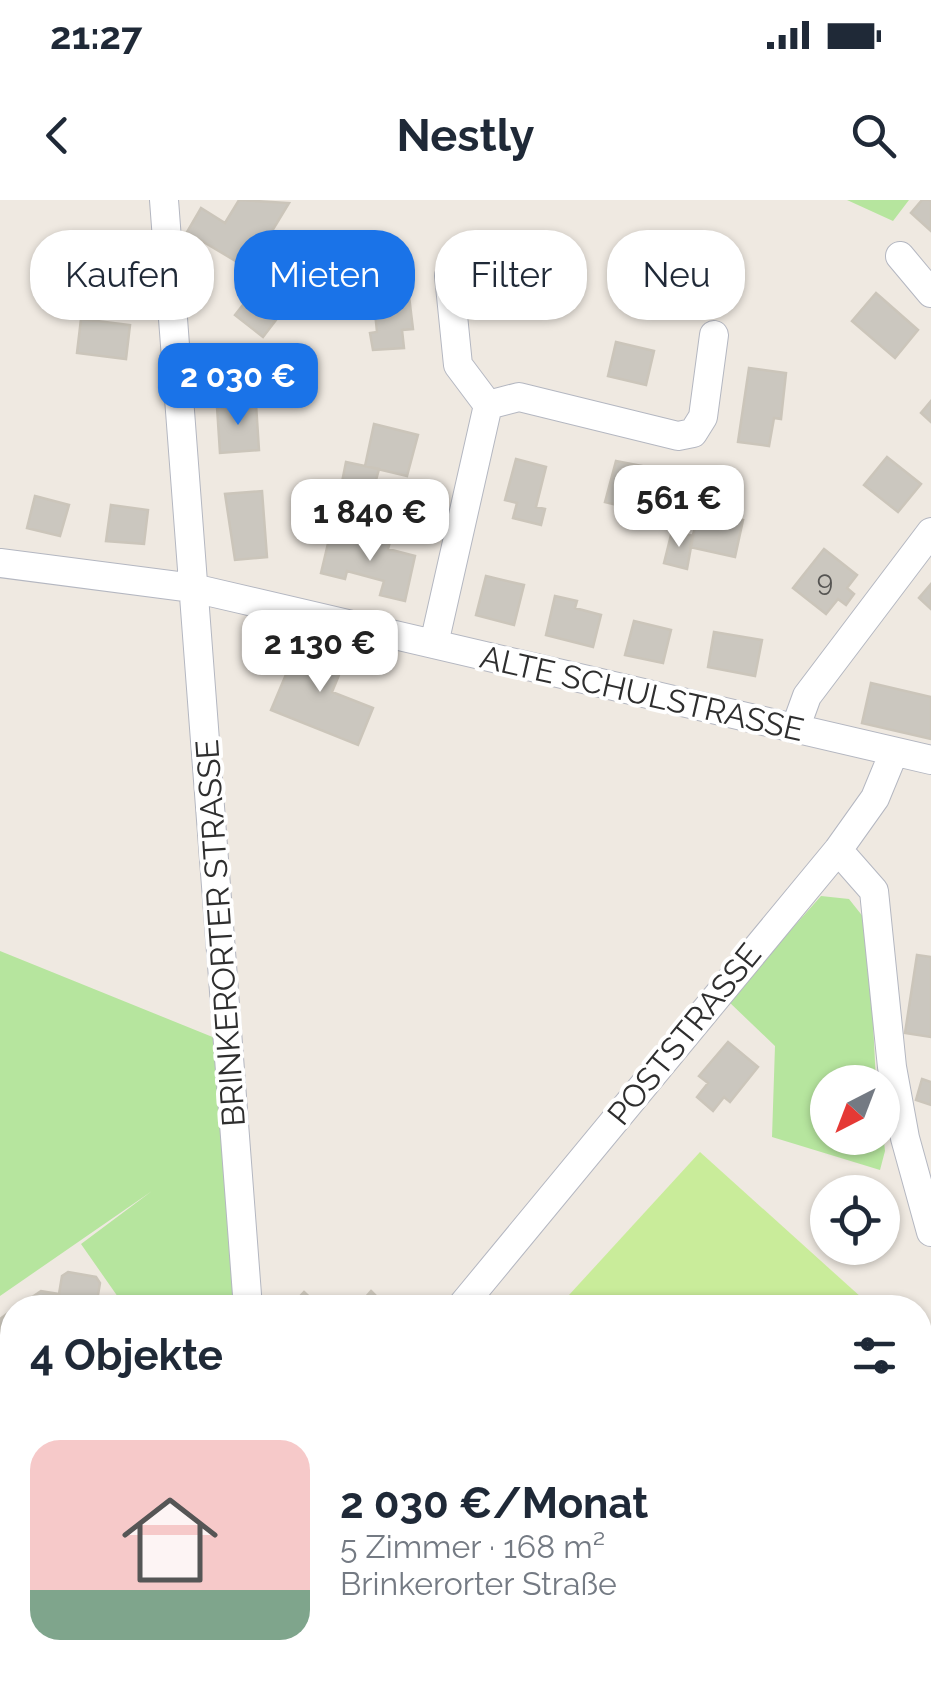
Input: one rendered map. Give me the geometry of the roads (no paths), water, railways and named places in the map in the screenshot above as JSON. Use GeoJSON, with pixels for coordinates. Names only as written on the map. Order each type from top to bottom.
{"type":"FeatureCollection","features":[{"type":"Feature","properties":{"kind":"street","name":"BRINKERORTER STRASSE"},"geometry":{"type":"LineString","coordinates":[[164,200],[247,1295]]}},
{"type":"Feature","properties":{"kind":"street"},"geometry":{"type":"LineString","coordinates":[[900,256],[931,293]]}},
{"type":"Feature","properties":{"kind":"street"},"geometry":{"type":"LineString","coordinates":[[434,644],[488,405],[458,365],[453,320]]}},
{"type":"Feature","properties":{"kind":"street"},"geometry":{"type":"LineString","coordinates":[[488,405],[519,397],[678,436],[693,433],[704,417],[714,335]]}},
{"type":"Feature","properties":{"kind":"street"},"geometry":{"type":"LineString","coordinates":[[796,729],[808,696],[931,532]]}},
{"type":"Feature","properties":{"kind":"street","name":"ALTE SCHULSTRASSE"},"geometry":{"type":"LineString","coordinates":[[0,562],[193,588],[931,760]]}},
{"type":"Feature","properties":{"kind":"street","name":"POSTSTRASSE"},"geometry":{"type":"LineString","coordinates":[[471,1295],[838,850],[875,798],[894,752]]}},
{"type":"Feature","properties":{"kind":"street"},"geometry":{"type":"LineString","coordinates":[[838,850],[874,890],[892,1067],[905,1138],[931,1232]]}}]}
